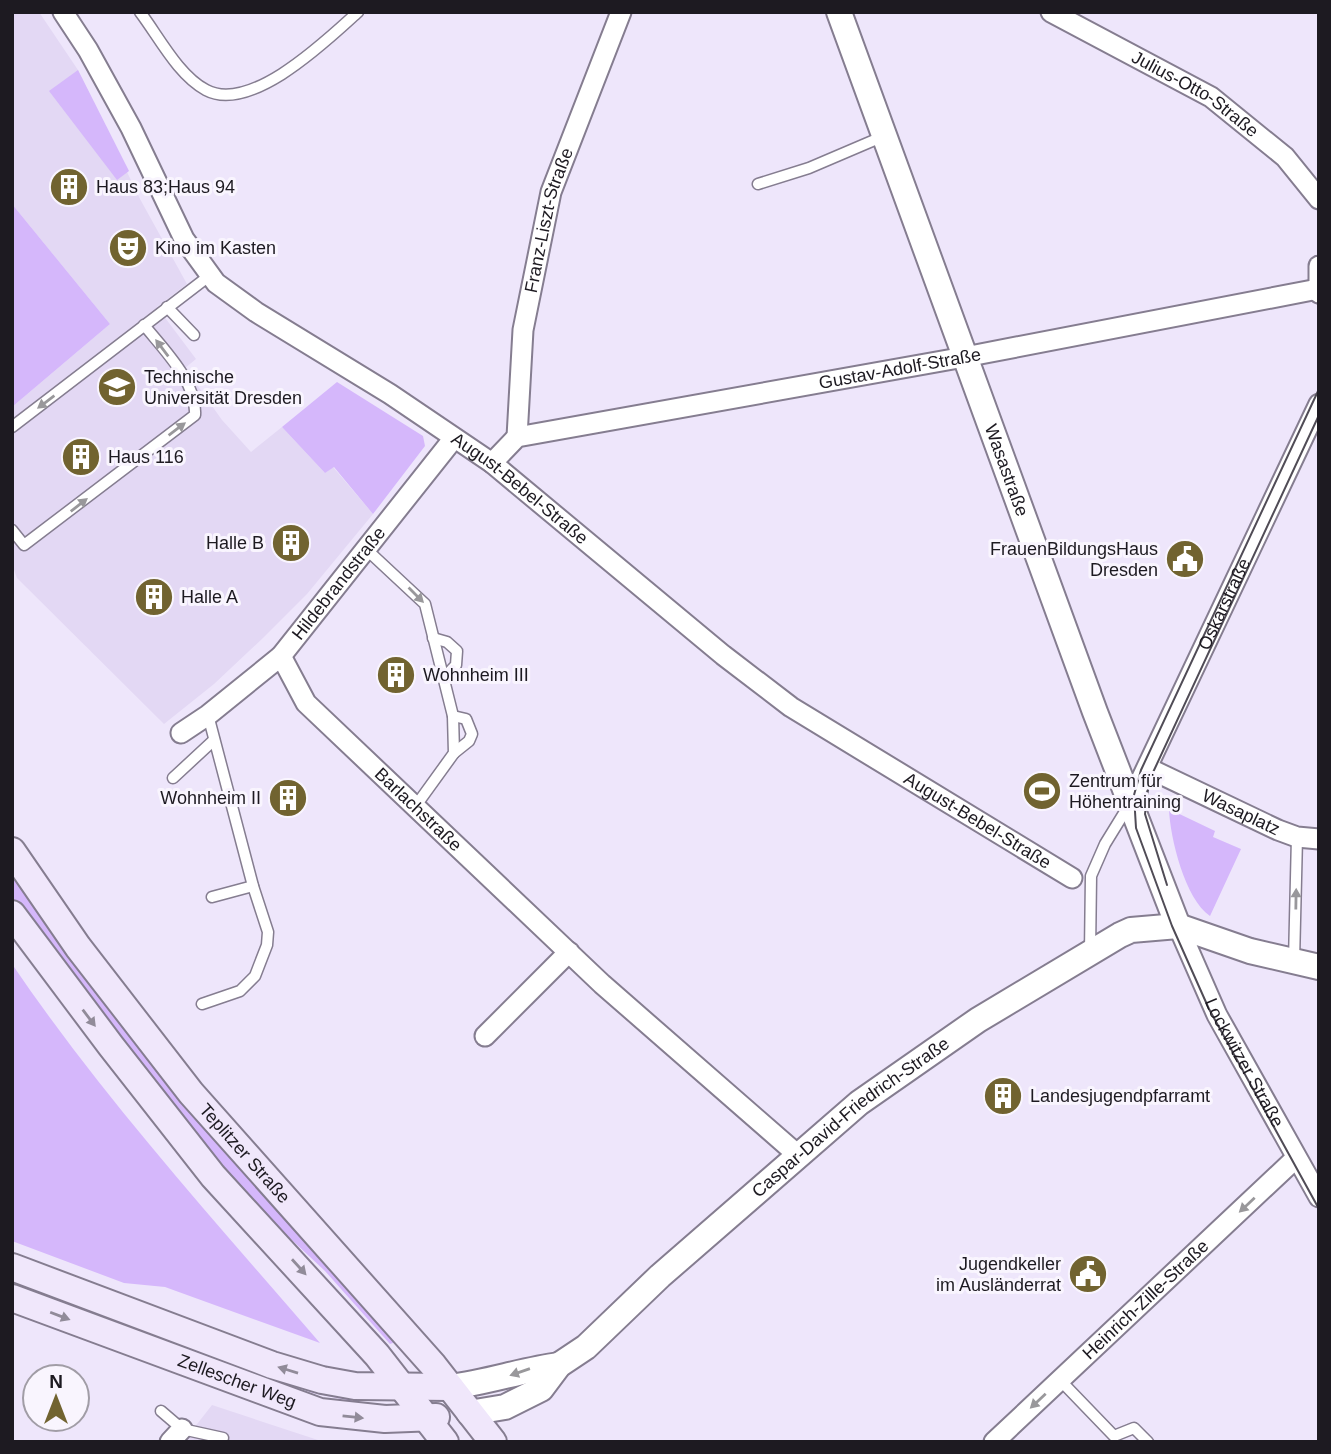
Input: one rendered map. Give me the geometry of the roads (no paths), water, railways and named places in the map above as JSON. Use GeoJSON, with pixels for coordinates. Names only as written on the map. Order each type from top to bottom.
{"type":"FeatureCollection","features":[{"type":"Feature","properties":{"kind":"main road","name":"Teplitzer Straße"},"geometry":{"type":"LineString","coordinates":[[12,851],[78,947],[198,1102],[450,1387],[493,1442]]}},
{"type":"Feature","properties":{"kind":"main road","name":"Teplitzer Straße"},"geometry":{"type":"LineString","coordinates":[[12,914],[111,1046],[214,1175],[362,1338],[445,1442]]}},
{"type":"Feature","properties":{"kind":"main road","name":"Zellescher Weg"},"geometry":{"type":"LineString","coordinates":[[12,1267],[272,1365],[322,1380],[355,1386],[450,1387]]}},
{"type":"Feature","properties":{"kind":"main road","name":"Zellescher Weg"},"geometry":{"type":"LineString","coordinates":[[12,1298],[320,1412],[355,1418],[426,1418],[469,1413]]}},
{"type":"Feature","properties":{"kind":"street","name":"August-Bebel-Straße"},"geometry":{"type":"LineString","coordinates":[[63,12],[88,50],[131,128],[184,239],[209,276],[256,312],[390,394],[492,463],[723,655],[791,708],[1081,883]]}},
{"type":"Feature","properties":{"kind":"street","name":"Franz-Liszt-Straße"},"geometry":{"type":"LineString","coordinates":[[517,437],[523,330],[551,192],[621,12]]}},
{"type":"Feature","properties":{"kind":"street","name":"Wasastraße"},"geometry":{"type":"LineString","coordinates":[[839,12],[1130,803],[1178,926]]}},
{"type":"Feature","properties":{"kind":"street","name":"Julius-Otto-Straße"},"geometry":{"type":"LineString","coordinates":[[1051,12],[1211,97],[1285,157],[1319,199]]}},
{"type":"Feature","properties":{"kind":"street"},"geometry":{"type":"LineString","coordinates":[[1318,291],[1319,266]]}},
{"type":"Feature","properties":{"kind":"street","name":"Gustav-Adolf-Straße"},"geometry":{"type":"LineString","coordinates":[[517,437],[1318,291]]}},
{"type":"Feature","properties":{"kind":"street","name":"Oskarstraße"},"geometry":{"type":"LineString","coordinates":[[1130,803],[1319,404]]}},
{"type":"Feature","properties":{"kind":"street"},"geometry":{"type":"LineString","coordinates":[[492,463],[517,437]]}},
{"type":"Feature","properties":{"kind":"street","name":"Hildebrandstraße"},"geometry":{"type":"LineString","coordinates":[[181,733],[208,715],[281,656],[454,438]]}},
{"type":"Feature","properties":{"kind":"street","name":"Barlachstraße"},"geometry":{"type":"LineString","coordinates":[[281,656],[306,704],[569,952],[799,1157]]}},
{"type":"Feature","properties":{"kind":"street","name":"Wasaplatz"},"geometry":{"type":"LineString","coordinates":[[1148,768],[1297,837],[1319,839]]}},
{"type":"Feature","properties":{"kind":"street"},"geometry":{"type":"LineString","coordinates":[[1178,926],[1250,951],[1319,967]]}},
{"type":"Feature","properties":{"kind":"street","name":"Caspar-David-Friedrich-Straße"},"geometry":{"type":"LineString","coordinates":[[469,1413],[505,1407],[541,1389],[559,1365],[586,1347],[660,1276],[859,1102],[932,1050],[1131,930],[1178,926]]}},
{"type":"Feature","properties":{"kind":"street","name":"Lockwitzer Straße"},"geometry":{"type":"LineString","coordinates":[[1178,926],[1212,1005],[1319,1197]]}},
{"type":"Feature","properties":{"kind":"street"},"geometry":{"type":"LineString","coordinates":[[485,1036],[569,952]]}},
{"type":"Feature","properties":{"kind":"street","name":"Heinrich-Zille-Straße"},"geometry":{"type":"LineString","coordinates":[[994,1442],[1296,1158]]}},
{"type":"Feature","properties":{"kind":"street","name":"Caspar-David-Friedrich-Straße"},"geometry":{"type":"LineString","coordinates":[[450,1387],[498,1381],[528,1369],[559,1365]]}},
{"type":"Feature","properties":{"kind":"lane"},"geometry":{"type":"LineString","coordinates":[[140,12],[190,78],[208,92],[232,96],[257,89],[318,47],[358,12]]}},
{"type":"Feature","properties":{"kind":"lane"},"geometry":{"type":"LineString","coordinates":[[758,184],[809,168],[884,136]]}},
{"type":"Feature","properties":{"kind":"lane"},"geometry":{"type":"LineString","coordinates":[[12,427],[209,276]]}},
{"type":"Feature","properties":{"kind":"lane"},"geometry":{"type":"LineString","coordinates":[[167,307],[194,335]]}},
{"type":"Feature","properties":{"kind":"lane"},"geometry":{"type":"LineString","coordinates":[[12,530],[24,545],[195,415],[196,400],[180,372],[144,325]]}},
{"type":"Feature","properties":{"kind":"lane"},"geometry":{"type":"LineString","coordinates":[[366,549],[425,604],[453,716],[454,753]]}},
{"type":"Feature","properties":{"kind":"lane"},"geometry":{"type":"LineString","coordinates":[[433,638],[447,642],[457,651],[456,665],[443,679]]}},
{"type":"Feature","properties":{"kind":"lane"},"geometry":{"type":"LineString","coordinates":[[202,1004],[240,990],[255,976],[268,932],[253,886],[208,715]]}},
{"type":"Feature","properties":{"kind":"lane"},"geometry":{"type":"LineString","coordinates":[[415,807],[454,753],[469,741],[472,734],[466,719],[453,716]]}},
{"type":"Feature","properties":{"kind":"lane"},"geometry":{"type":"LineString","coordinates":[[173,778],[214,740]]}},
{"type":"Feature","properties":{"kind":"lane"},"geometry":{"type":"LineString","coordinates":[[1090,953],[1081,883],[1130,803]]}},
{"type":"Feature","properties":{"kind":"lane","name":"Wasaplatz"},"geometry":{"type":"LineString","coordinates":[[1294,961],[1297,837]]}},
{"type":"Feature","properties":{"kind":"lane"},"geometry":{"type":"LineString","coordinates":[[212,897],[253,886]]}},
{"type":"Feature","properties":{"kind":"lane"},"geometry":{"type":"LineString","coordinates":[[1060,1380],[1114,1436],[1134,1428],[1148,1442]]}},
{"type":"Feature","properties":{"kind":"lane"},"geometry":{"type":"LineString","coordinates":[[161,1411],[176,1436],[223,1438]]}},
{"type":"Feature","properties":{"kind":"tram line"},"geometry":{"type":"LineString","coordinates":[[1319,389],[1141,770],[1134,795],[1136,828],[1172,926],[1209,1009],[1319,1209]]}},
{"type":"Feature","properties":{"kind":"tram line"},"geometry":{"type":"LineString","coordinates":[[1167,885],[1145,814],[1149,781],[1319,415]]}},
{"type":"Feature","properties":{"kind":"place","name":"Haus 83;Haus 94"},"geometry":{"type":"Point","coordinates":[69,187]}},
{"type":"Feature","properties":{"kind":"place","name":"Kino im Kasten"},"geometry":{"type":"Point","coordinates":[128,248]}},
{"type":"Feature","properties":{"kind":"place","name":"Technische Universität Dresden"},"geometry":{"type":"Point","coordinates":[117,387]}},
{"type":"Feature","properties":{"kind":"place","name":"Haus 116"},"geometry":{"type":"Point","coordinates":[81,457]}},
{"type":"Feature","properties":{"kind":"place","name":"Halle B"},"geometry":{"type":"Point","coordinates":[291,543]}},
{"type":"Feature","properties":{"kind":"place","name":"FrauenBildungsHaus Dresden"},"geometry":{"type":"Point","coordinates":[1185,559]}},
{"type":"Feature","properties":{"kind":"place","name":"Halle A"},"geometry":{"type":"Point","coordinates":[154,597]}},
{"type":"Feature","properties":{"kind":"place","name":"Wohnheim III"},"geometry":{"type":"Point","coordinates":[396,675]}},
{"type":"Feature","properties":{"kind":"place","name":"Zentrum für Höhentraining"},"geometry":{"type":"Point","coordinates":[1042,791]}},
{"type":"Feature","properties":{"kind":"place","name":"Wohnheim II"},"geometry":{"type":"Point","coordinates":[288,798]}},
{"type":"Feature","properties":{"kind":"place","name":"Landesjugendpfarramt"},"geometry":{"type":"Point","coordinates":[1003,1096]}},
{"type":"Feature","properties":{"kind":"place","name":"Jugendkeller im Ausländerrat"},"geometry":{"type":"Point","coordinates":[1088,1274]}}]}
